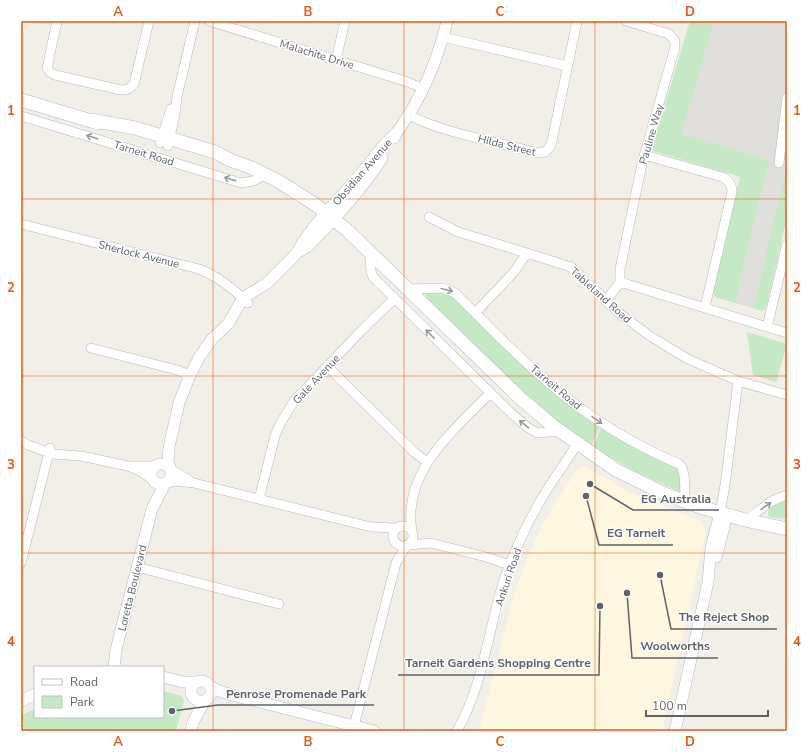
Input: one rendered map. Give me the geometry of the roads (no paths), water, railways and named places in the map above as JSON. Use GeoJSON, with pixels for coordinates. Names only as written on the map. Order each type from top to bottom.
{"type":"FeatureCollection","features":[{"type":"Feature","properties":{"kind":"main road","name":"Tarneit Road"},"geometry":{"type":"LineString","coordinates":[[21,91],[76,116]]}},
{"type":"Feature","properties":{"kind":"main road","name":"Tarneit Road"},"geometry":{"type":"LineString","coordinates":[[21,100],[91,120],[115,129],[165,140],[216,160],[230,160],[266,174],[314,203],[330,216],[370,252],[519,397],[560,431],[616,470],[644,485],[685,502],[723,514],[787,529]]}},
{"type":"Feature","properties":{"kind":"street"},"geometry":{"type":"LineString","coordinates":[[57,21],[47,68],[50,72],[55,75],[121,90],[132,88],[134,84],[148,21]]}},
{"type":"Feature","properties":{"kind":"street"},"geometry":{"type":"LineString","coordinates":[[165,140],[169,113],[177,96],[195,21]]}},
{"type":"Feature","properties":{"kind":"street","name":"Malachite Drive"},"geometry":{"type":"LineString","coordinates":[[209,21],[241,26],[336,60],[408,82],[423,89]]}},
{"type":"Feature","properties":{"kind":"street"},"geometry":{"type":"LineString","coordinates":[[336,60],[345,21]]}},
{"type":"Feature","properties":{"kind":"street","name":"Obsidian Avenue"},"geometry":{"type":"LineString","coordinates":[[330,216],[365,183],[409,115],[435,62],[447,21]]}},
{"type":"Feature","properties":{"kind":"street","name":"Hilda Street"},"geometry":{"type":"LineString","coordinates":[[409,115],[419,120],[458,132],[536,153],[542,153],[548,149],[552,141],[577,21]]}},
{"type":"Feature","properties":{"kind":"street","name":"Pauline Way"},"geometry":{"type":"LineString","coordinates":[[620,282],[620,269],[644,155],[674,53],[675,41],[669,34],[626,21]]}},
{"type":"Feature","properties":{"kind":"street"},"geometry":{"type":"LineString","coordinates":[[443,37],[567,66]]}},
{"type":"Feature","properties":{"kind":"street"},"geometry":{"type":"LineString","coordinates":[[779,163],[787,98]]}},
{"type":"Feature","properties":{"kind":"street","name":"Tarneit Road"},"geometry":{"type":"LineString","coordinates":[[21,116],[242,183],[253,182],[266,174]]}},
{"type":"Feature","properties":{"kind":"street"},"geometry":{"type":"LineString","coordinates":[[644,155],[722,177],[726,179],[732,187],[705,307]]}},
{"type":"Feature","properties":{"kind":"street"},"geometry":{"type":"LineString","coordinates":[[166,483],[171,477],[168,455],[170,437],[179,403],[190,375],[205,349],[228,324],[239,318],[245,300],[256,299],[262,294],[267,283],[296,254],[307,247],[330,216]]}},
{"type":"Feature","properties":{"kind":"street","name":"Tableland Road"},"geometry":{"type":"LineString","coordinates":[[429,217],[458,232],[571,267],[606,301],[633,324],[669,348],[705,368],[738,381],[787,395]]}},
{"type":"Feature","properties":{"kind":"street","name":"Sherlock Avenue"},"geometry":{"type":"LineString","coordinates":[[21,224],[199,269],[220,279],[245,300]]}},
{"type":"Feature","properties":{"kind":"street"},"geometry":{"type":"LineString","coordinates":[[767,327],[787,244]]}},
{"type":"Feature","properties":{"kind":"street"},"geometry":{"type":"LineString","coordinates":[[370,252],[370,272],[373,277],[490,393],[533,431],[542,434],[560,431]]}},
{"type":"Feature","properties":{"kind":"street"},"geometry":{"type":"LineString","coordinates":[[476,312],[514,272],[527,253]]}},
{"type":"Feature","properties":{"kind":"street"},"geometry":{"type":"LineString","coordinates":[[606,301],[620,282],[787,333]]}},
{"type":"Feature","properties":{"kind":"street","name":"Tarneit Road"},"geometry":{"type":"LineString","coordinates":[[408,289],[448,289],[455,293],[549,384],[583,410],[632,441],[682,466],[684,471],[685,502]]}},
{"type":"Feature","properties":{"kind":"street","name":"Gale Avenue"},"geometry":{"type":"LineString","coordinates":[[259,499],[275,436],[280,424],[294,401],[394,299]]}},
{"type":"Feature","properties":{"kind":"street"},"geometry":{"type":"LineString","coordinates":[[91,348],[177,370],[190,375]]}},
{"type":"Feature","properties":{"kind":"street"},"geometry":{"type":"LineString","coordinates":[[327,366],[414,452],[427,462]]}},
{"type":"Feature","properties":{"kind":"street"},"geometry":{"type":"LineString","coordinates":[[675,731],[708,582],[718,551],[723,514],[732,472],[731,443],[738,381]]}},
{"type":"Feature","properties":{"kind":"street"},"geometry":{"type":"LineString","coordinates":[[354,726],[396,563],[412,539],[410,508],[416,484],[427,462],[444,440],[490,393]]}},
{"type":"Feature","properties":{"kind":"street"},"geometry":{"type":"LineString","coordinates":[[152,480],[151,472],[170,437]]}},
{"type":"Feature","properties":{"kind":"street"},"geometry":{"type":"LineString","coordinates":[[21,441],[29,440],[38,442],[50,450],[66,448],[81,456],[128,466],[138,470],[158,484],[177,481],[194,483],[371,527],[396,528],[404,525],[432,543],[492,558],[510,565]]}},
{"type":"Feature","properties":{"kind":"street","name":"Ankuri Road"},"geometry":{"type":"LineString","coordinates":[[457,731],[463,721],[480,674],[498,601],[510,565],[532,515],[578,444]]}},
{"type":"Feature","properties":{"kind":"street"},"geometry":{"type":"LineString","coordinates":[[21,563],[50,450]]}},
{"type":"Feature","properties":{"kind":"street"},"geometry":{"type":"LineString","coordinates":[[128,466],[155,466],[162,464],[194,483]]}},
{"type":"Feature","properties":{"kind":"street","name":"Loretta Boulevard"},"geometry":{"type":"LineString","coordinates":[[114,666],[116,650],[152,509],[152,480]]}},
{"type":"Feature","properties":{"kind":"street","name":"Loretta Boulevard"},"geometry":{"type":"LineString","coordinates":[[152,509],[166,483]]}},
{"type":"Feature","properties":{"kind":"street"},"geometry":{"type":"LineString","coordinates":[[746,520],[773,501],[780,497],[787,496]]}},
{"type":"Feature","properties":{"kind":"street"},"geometry":{"type":"LineString","coordinates":[[396,563],[393,535],[410,508]]}},
{"type":"Feature","properties":{"kind":"street"},"geometry":{"type":"LineString","coordinates":[[371,527],[400,546],[432,543]]}},
{"type":"Feature","properties":{"kind":"street"},"geometry":{"type":"LineString","coordinates":[[137,567],[279,604]]}},
{"type":"Feature","properties":{"kind":"street"},"geometry":{"type":"LineString","coordinates":[[167,678],[197,701],[232,695]]}},
{"type":"Feature","properties":{"kind":"street"},"geometry":{"type":"LineString","coordinates":[[167,678],[183,682],[203,681],[219,691],[232,695],[374,731]]}},
{"type":"Feature","properties":{"kind":"street"},"geometry":{"type":"LineString","coordinates":[[192,726],[191,692],[192,686],[197,682]]}},
{"type":"Feature","properties":{"kind":"street"},"geometry":{"type":"LineString","coordinates":[[192,726],[206,700],[211,694],[210,686]]}},
{"type":"Feature","properties":{"kind":"street"},"geometry":{"type":"LineString","coordinates":[[21,701],[34,694]]}},
{"type":"Feature","properties":{"kind":"street","name":"Ankuri Road"},"geometry":{"type":"LineString","coordinates":[[463,721],[464,731]]}},
{"type":"Feature","properties":{"kind":"place","name":"EG Australia"},"geometry":{"type":"Point","coordinates":[590,484]}},
{"type":"Feature","properties":{"kind":"place","name":"EG Tarneit"},"geometry":{"type":"Point","coordinates":[586,496]}},
{"type":"Feature","properties":{"kind":"place","name":"The Reject Shop"},"geometry":{"type":"Point","coordinates":[660,575]}},
{"type":"Feature","properties":{"kind":"place","name":"Woolworths"},"geometry":{"type":"Point","coordinates":[627,593]}},
{"type":"Feature","properties":{"kind":"place","name":"Tarneit Gardens Shopping Centre"},"geometry":{"type":"Point","coordinates":[600,606]}},
{"type":"Feature","properties":{"kind":"place","name":"Penrose Promenade Park"},"geometry":{"type":"Point","coordinates":[172,711]}}]}
